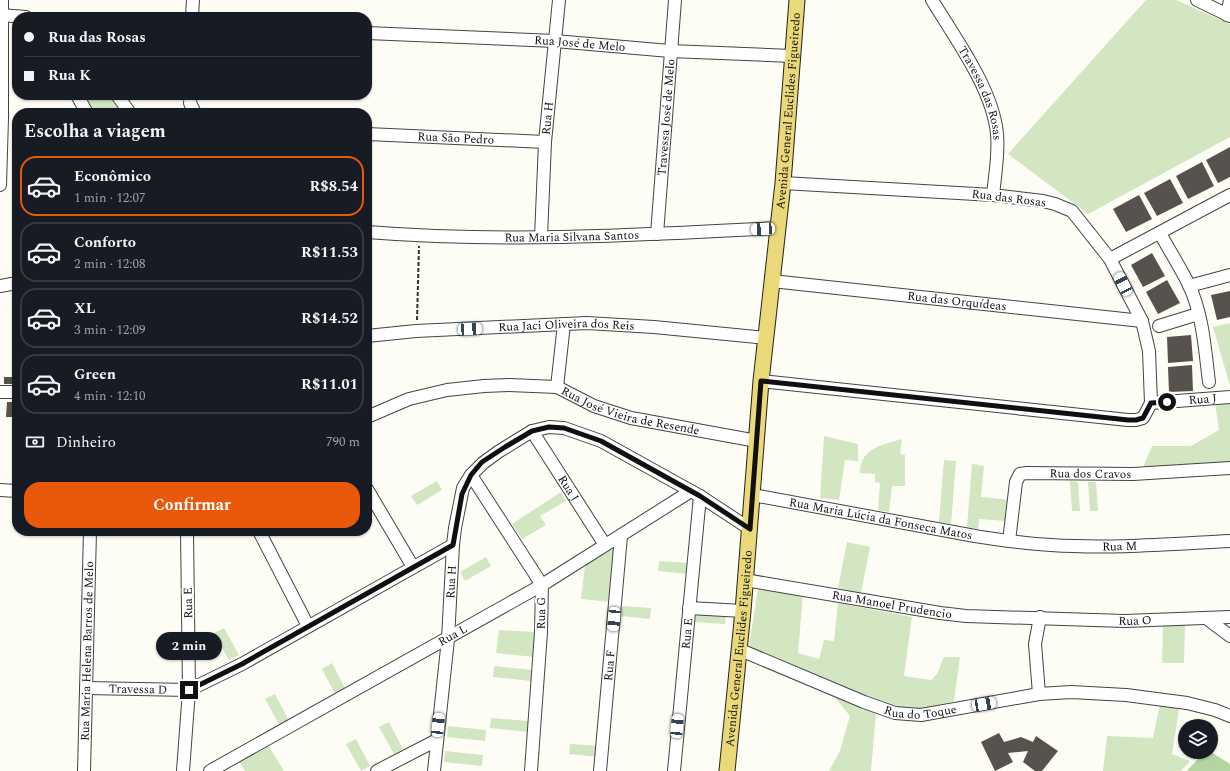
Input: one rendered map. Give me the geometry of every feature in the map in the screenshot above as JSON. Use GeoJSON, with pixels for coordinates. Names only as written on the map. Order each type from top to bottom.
{"type":"FeatureCollection","features":[{"type":"Feature","properties":{"kind":"main road","name":"Avenida General Euclides Figueiredo"},"geometry":{"type":"LineString","coordinates":[[727,771],[743,611],[761,381],[783,183],[797,0]]}},
{"type":"Feature","properties":{"kind":"street"},"geometry":{"type":"LineString","coordinates":[[0,185],[2,0]]}},
{"type":"Feature","properties":{"kind":"street"},"geometry":{"type":"LineString","coordinates":[[192,12],[193,0]]}},
{"type":"Feature","properties":{"kind":"street","name":"Rua H"},"geometry":{"type":"LineString","coordinates":[[541,237],[545,142],[559,0]]}},
{"type":"Feature","properties":{"kind":"street","name":"Travessa José de Melo"},"geometry":{"type":"LineString","coordinates":[[657,234],[674,0]]}},
{"type":"Feature","properties":{"kind":"street","name":"Travessa das Rosas"},"geometry":{"type":"LineString","coordinates":[[932,0],[976,72],[994,115],[997,142],[993,195]]}},
{"type":"Feature","properties":{"kind":"street"},"geometry":{"type":"LineString","coordinates":[[1197,0],[1229,16],[1230,0]]}},
{"type":"Feature","properties":{"kind":"street"},"geometry":{"type":"LineString","coordinates":[[1,15],[12,16]]}},
{"type":"Feature","properties":{"kind":"street","name":"Rua José de Melo"},"geometry":{"type":"LineString","coordinates":[[372,33],[555,41],[670,51],[792,56]]}},
{"type":"Feature","properties":{"kind":"street","name":"Rua São Pedro"},"geometry":{"type":"LineString","coordinates":[[372,134],[545,142]]}},
{"type":"Feature","properties":{"kind":"street","name":"Rua das Rosas"},"geometry":{"type":"LineString","coordinates":[[783,183],[993,195],[1043,201],[1072,211],[1110,260],[1142,321],[1149,351],[1151,403]]}},
{"type":"Feature","properties":{"kind":"street"},"geometry":{"type":"LineString","coordinates":[[1110,260],[1230,195]]}},
{"type":"Feature","properties":{"kind":"street","name":"Rua Maria Silvana Santos"},"geometry":{"type":"LineString","coordinates":[[372,232],[420,235],[541,237],[657,234],[778,228]]}},
{"type":"Feature","properties":{"kind":"street"},"geometry":{"type":"LineString","coordinates":[[1160,233],[1189,286],[1203,333],[1208,382]]}},
{"type":"Feature","properties":{"kind":"street"},"geometry":{"type":"LineString","coordinates":[[1189,286],[1230,275]]}},
{"type":"Feature","properties":{"kind":"street","name":"Rua das Orquídeas"},"geometry":{"type":"LineString","coordinates":[[772,281],[1142,321]]}},
{"type":"Feature","properties":{"kind":"street"},"geometry":{"type":"LineString","coordinates":[[0,286],[12,284]]}},
{"type":"Feature","properties":{"kind":"street"},"geometry":{"type":"LineString","coordinates":[[1160,326],[1198,314]]}},
{"type":"Feature","properties":{"kind":"street","name":"Rua Jaci Oliveira dos Reis"},"geometry":{"type":"LineString","coordinates":[[372,335],[416,331],[587,323],[654,327],[766,338]]}},
{"type":"Feature","properties":{"kind":"street"},"geometry":{"type":"LineString","coordinates":[[558,388],[564,324]]}},
{"type":"Feature","properties":{"kind":"street"},"geometry":{"type":"LineString","coordinates":[[761,381],[1128,420],[1140,419],[1147,413],[1151,403]]}},
{"type":"Feature","properties":{"kind":"street","name":"Rua José Vieira de Resende"},"geometry":{"type":"LineString","coordinates":[[372,416],[409,399],[447,390],[509,385],[558,388],[594,406],[631,418],[756,440]]}},
{"type":"Feature","properties":{"kind":"street"},"geometry":{"type":"LineString","coordinates":[[0,392],[12,392]]}},
{"type":"Feature","properties":{"kind":"street","name":"Rua J"},"geometry":{"type":"LineString","coordinates":[[1151,403],[1230,397]]}},
{"type":"Feature","properties":{"kind":"street","name":"Rua H"},"geometry":{"type":"LineString","coordinates":[[434,771],[448,638],[453,545],[462,494],[471,475],[482,462],[532,431],[540,428],[564,428],[601,441],[696,494],[750,529]]}},
{"type":"Feature","properties":{"kind":"street","name":"Rua J"},"geometry":{"type":"LineString","coordinates":[[532,431],[605,545]]}},
{"type":"Feature","properties":{"kind":"street","name":"Rua dos Cravos"},"geometry":{"type":"LineString","coordinates":[[1009,541],[1016,482],[1018,476],[1023,473],[1133,474],[1230,468]]}},
{"type":"Feature","properties":{"kind":"street","name":"Rua G"},"geometry":{"type":"LineString","coordinates":[[471,475],[542,586],[541,632],[531,771]]}},
{"type":"Feature","properties":{"kind":"street"},"geometry":{"type":"LineString","coordinates":[[0,490],[12,491]]}},
{"type":"Feature","properties":{"kind":"street","name":"Rua L"},"geometry":{"type":"LineString","coordinates":[[210,771],[542,586],[605,545],[696,494]]}},
{"type":"Feature","properties":{"kind":"street","name":"Rua E"},"geometry":{"type":"LineString","coordinates":[[674,771],[689,608],[696,494]]}},
{"type":"Feature","properties":{"kind":"street","name":"Rua Maria Lúcia da Fonseca Matos"},"geometry":{"type":"LineString","coordinates":[[753,495],[955,533],[1009,541]]}},
{"type":"Feature","properties":{"kind":"street"},"geometry":{"type":"LineString","coordinates":[[372,497],[413,567]]}},
{"type":"Feature","properties":{"kind":"street","name":"Rua Maria Helena Barros de Melo"},"geometry":{"type":"LineString","coordinates":[[84,771],[90,536]]}},
{"type":"Feature","properties":{"kind":"street","name":"Rua E"},"geometry":{"type":"LineString","coordinates":[[183,771],[189,690],[187,536]]}},
{"type":"Feature","properties":{"kind":"street"},"geometry":{"type":"LineString","coordinates":[[261,536],[308,626]]}},
{"type":"Feature","properties":{"kind":"street","name":"Rua F"},"geometry":{"type":"LineString","coordinates":[[600,771],[621,536]]}},
{"type":"Feature","properties":{"kind":"street","name":"Rua M"},"geometry":{"type":"LineString","coordinates":[[1009,541],[1052,545],[1132,546],[1230,541]]}},
{"type":"Feature","properties":{"kind":"street"},"geometry":{"type":"LineString","coordinates":[[189,690],[228,672],[453,545]]}},
{"type":"Feature","properties":{"kind":"street","name":"Rua Manoel Prudencio"},"geometry":{"type":"LineString","coordinates":[[745,580],[940,613],[966,616],[1040,617]]}},
{"type":"Feature","properties":{"kind":"street"},"geometry":{"type":"LineString","coordinates":[[689,608],[743,611]]}},
{"type":"Feature","properties":{"kind":"street"},"geometry":{"type":"LineString","coordinates":[[1039,694],[1036,644],[1040,617]]}},
{"type":"Feature","properties":{"kind":"street","name":"Rua O"},"geometry":{"type":"LineString","coordinates":[[1040,617],[1125,621],[1230,617]]}},
{"type":"Feature","properties":{"kind":"street"},"geometry":{"type":"LineString","coordinates":[[1206,618],[1230,636]]}},
{"type":"Feature","properties":{"kind":"street","name":"Rua do Toque"},"geometry":{"type":"LineString","coordinates":[[738,649],[895,714],[921,715],[1039,694],[1071,692],[1126,695],[1187,703],[1215,710],[1230,716]]}},
{"type":"Feature","properties":{"kind":"street","name":"Travessa D"},"geometry":{"type":"LineString","coordinates":[[86,688],[189,690]]}},
{"type":"Feature","properties":{"kind":"street"},"geometry":{"type":"LineString","coordinates":[[377,771],[437,740]]}},
{"type":"Feature","properties":{"kind":"path"},"geometry":{"type":"LineString","coordinates":[[416,331],[420,235]]}},
{"type":"Feature","properties":{"kind":"green space"},"geometry":{"type":"Polygon","coordinates":[[[1146,0],[1176,0],[1230,24],[1230,137],[1088,214],[1008,154],[1146,0]]]}},
{"type":"Feature","properties":{"kind":"green space"},"geometry":{"type":"Polygon","coordinates":[[[88,100],[113,100],[118,108],[93,108],[88,100]]]}},
{"type":"Feature","properties":{"kind":"green space"},"geometry":{"type":"Polygon","coordinates":[[[1230,323],[1230,386],[1213,327],[1230,323]]]}},
{"type":"Feature","properties":{"kind":"green space"},"geometry":{"type":"Polygon","coordinates":[[[1215,403],[1230,403],[1230,463],[1143,467],[1152,446],[1191,446],[1219,430],[1215,403]]]}},
{"type":"Feature","properties":{"kind":"green space"},"geometry":{"type":"Polygon","coordinates":[[[824,436],[858,444],[858,461],[845,460],[839,500],[820,498],[824,436]]]}},
{"type":"Feature","properties":{"kind":"green space"},"geometry":{"type":"Polygon","coordinates":[[[902,439],[900,454],[905,455],[905,486],[892,486],[889,512],[878,510],[880,483],[875,482],[875,474],[860,473],[861,465],[868,453],[874,449],[887,443],[902,439]]]}},
{"type":"Feature","properties":{"kind":"green space"},"geometry":{"type":"Polygon","coordinates":[[[944,460],[956,461],[951,524],[939,522],[944,460]]]}},
{"type":"Feature","properties":{"kind":"green space"},"geometry":{"type":"Polygon","coordinates":[[[972,464],[984,466],[981,497],[1010,500],[1006,521],[979,519],[978,529],[967,527],[972,464]]]}},
{"type":"Feature","properties":{"kind":"green space"},"geometry":{"type":"Polygon","coordinates":[[[437,481],[442,490],[417,505],[411,496],[437,481]]]}},
{"type":"Feature","properties":{"kind":"green space"},"geometry":{"type":"Polygon","coordinates":[[[1070,481],[1078,482],[1080,511],[1072,511],[1070,481]]]}},
{"type":"Feature","properties":{"kind":"green space"},"geometry":{"type":"Polygon","coordinates":[[[1088,482],[1096,482],[1098,511],[1090,511],[1088,482]]]}},
{"type":"Feature","properties":{"kind":"green space"},"geometry":{"type":"Polygon","coordinates":[[[561,492],[566,501],[540,516],[546,525],[522,539],[512,524],[561,492]]]}},
{"type":"Feature","properties":{"kind":"green space"},"geometry":{"type":"Polygon","coordinates":[[[847,542],[870,547],[861,593],[838,588],[847,542]]]}},
{"type":"Feature","properties":{"kind":"green space"},"geometry":{"type":"Polygon","coordinates":[[[617,547],[611,602],[581,599],[585,565],[617,547]]]}},
{"type":"Feature","properties":{"kind":"green space"},"geometry":{"type":"Polygon","coordinates":[[[486,557],[491,566],[465,581],[460,572],[486,557]]]}},
{"type":"Feature","properties":{"kind":"green space"},"geometry":{"type":"Polygon","coordinates":[[[659,561],[689,563],[688,574],[658,571],[659,561]]]}},
{"type":"Feature","properties":{"kind":"green space"},"geometry":{"type":"Polygon","coordinates":[[[758,589],[803,594],[798,653],[819,659],[824,640],[834,641],[838,603],[912,617],[904,676],[931,680],[937,674],[944,657],[960,657],[954,701],[921,709],[897,709],[749,646],[758,589]]]}},
{"type":"Feature","properties":{"kind":"green space"},"geometry":{"type":"Polygon","coordinates":[[[622,606],[651,608],[650,619],[621,616],[622,606]]]}},
{"type":"Feature","properties":{"kind":"green space"},"geometry":{"type":"Polygon","coordinates":[[[696,611],[726,614],[725,624],[695,622],[696,611]]]}},
{"type":"Feature","properties":{"kind":"green space"},"geometry":{"type":"Polygon","coordinates":[[[1185,625],[1184,663],[1162,663],[1163,626],[1185,625]]]}},
{"type":"Feature","properties":{"kind":"green space"},"geometry":{"type":"Polygon","coordinates":[[[224,628],[239,655],[229,660],[214,633],[224,628]]]}},
{"type":"Feature","properties":{"kind":"green space"},"geometry":{"type":"Polygon","coordinates":[[[499,630],[535,632],[534,657],[496,653],[499,630]]]}},
{"type":"Feature","properties":{"kind":"green space"},"geometry":{"type":"Polygon","coordinates":[[[332,663],[346,690],[336,696],[322,669],[332,663]]]}},
{"type":"Feature","properties":{"kind":"green space"},"geometry":{"type":"Polygon","coordinates":[[[494,666],[532,670],[531,681],[493,677],[494,666]]]}},
{"type":"Feature","properties":{"kind":"green space"},"geometry":{"type":"Polygon","coordinates":[[[275,694],[289,721],[280,726],[265,699],[275,694]]]}},
{"type":"Feature","properties":{"kind":"green space"},"geometry":{"type":"Polygon","coordinates":[[[833,695],[876,713],[871,771],[829,771],[840,751],[850,716],[833,695]]]}},
{"type":"Feature","properties":{"kind":"green space"},"geometry":{"type":"Polygon","coordinates":[[[1160,704],[1179,709],[1172,754],[1178,756],[1178,759],[1190,761],[1181,771],[1103,771],[1107,736],[1153,738],[1160,704]]]}},
{"type":"Feature","properties":{"kind":"green space"},"geometry":{"type":"Polygon","coordinates":[[[491,718],[529,721],[528,732],[490,728],[491,718]]]}},
{"type":"Feature","properties":{"kind":"green space"},"geometry":{"type":"Polygon","coordinates":[[[389,722],[403,749],[394,754],[379,727],[389,722]]]}},
{"type":"Feature","properties":{"kind":"green space"},"geometry":{"type":"Polygon","coordinates":[[[448,726],[486,730],[485,741],[447,737],[448,726]]]}},
{"type":"Feature","properties":{"kind":"green space"},"geometry":{"type":"Polygon","coordinates":[[[356,739],[370,766],[361,771],[346,744],[356,739]]]}},
{"type":"Feature","properties":{"kind":"green space"},"geometry":{"type":"Polygon","coordinates":[[[570,744],[600,746],[599,757],[569,754],[570,744]]]}},
{"type":"Feature","properties":{"kind":"green space"},"geometry":{"type":"Polygon","coordinates":[[[268,745],[284,771],[245,771],[239,761],[268,745]]]}},
{"type":"Feature","properties":{"kind":"green space"},"geometry":{"type":"Polygon","coordinates":[[[445,751],[483,755],[482,766],[444,762],[445,751]]]}},
{"type":"Feature","properties":{"kind":"green space"},"geometry":{"type":"Polygon","coordinates":[[[1218,756],[1230,764],[1230,771],[1187,771],[1198,759],[1218,759],[1218,756]]]}},
{"type":"Feature","properties":{"kind":"building"},"geometry":{"type":"Polygon","coordinates":[[[1230,147],[1230,177],[1218,183],[1206,160],[1230,147]]]}},
{"type":"Feature","properties":{"kind":"building"},"geometry":{"type":"Polygon","coordinates":[[[1202,162],[1214,186],[1188,199],[1176,176],[1202,162]]]}},
{"type":"Feature","properties":{"kind":"building"},"geometry":{"type":"Polygon","coordinates":[[[1170,179],[1183,203],[1157,216],[1144,193],[1170,179]]]}},
{"type":"Feature","properties":{"kind":"building"},"geometry":{"type":"Polygon","coordinates":[[[1139,195],[1152,219],[1126,232],[1113,209],[1139,195]]]}},
{"type":"Feature","properties":{"kind":"building"},"geometry":{"type":"Polygon","coordinates":[[[1152,253],[1165,276],[1143,287],[1131,265],[1152,253]]]}},
{"type":"Feature","properties":{"kind":"building"},"geometry":{"type":"Polygon","coordinates":[[[1167,280],[1180,303],[1158,314],[1146,292],[1167,280]]]}},
{"type":"Feature","properties":{"kind":"building"},"geometry":{"type":"Polygon","coordinates":[[[1230,291],[1230,317],[1217,320],[1211,295],[1230,291]]]}},
{"type":"Feature","properties":{"kind":"building"},"geometry":{"type":"Polygon","coordinates":[[[1191,335],[1193,361],[1168,363],[1167,337],[1191,335]]]}},
{"type":"Feature","properties":{"kind":"building"},"geometry":{"type":"Polygon","coordinates":[[[1192,365],[1193,391],[1169,392],[1168,367],[1192,365]]]}},
{"type":"Feature","properties":{"kind":"building"},"geometry":{"type":"Polygon","coordinates":[[[4,377],[12,377],[12,384],[4,384],[4,377]]]}},
{"type":"Feature","properties":{"kind":"building"},"geometry":{"type":"Polygon","coordinates":[[[7,402],[12,402],[12,417],[6,417],[7,402]]]}},
{"type":"Feature","properties":{"kind":"building"},"geometry":{"type":"Polygon","coordinates":[[[999,733],[1004,742],[1021,737],[1033,742],[1036,736],[1058,751],[1042,771],[1035,771],[1023,762],[1028,751],[1008,753],[1013,762],[995,771],[981,742],[999,733]]]}},
{"type":"Feature","properties":{"kind":"route"},"geometry":{"type":"LineString","coordinates":[[189,690],[222,675],[453,545],[462,494],[476,468],[482,462],[513,442],[540,428],[564,428],[601,441],[700,496],[750,529],[761,381],[1128,420],[1143,418],[1151,403],[1167,402]]}}]}
